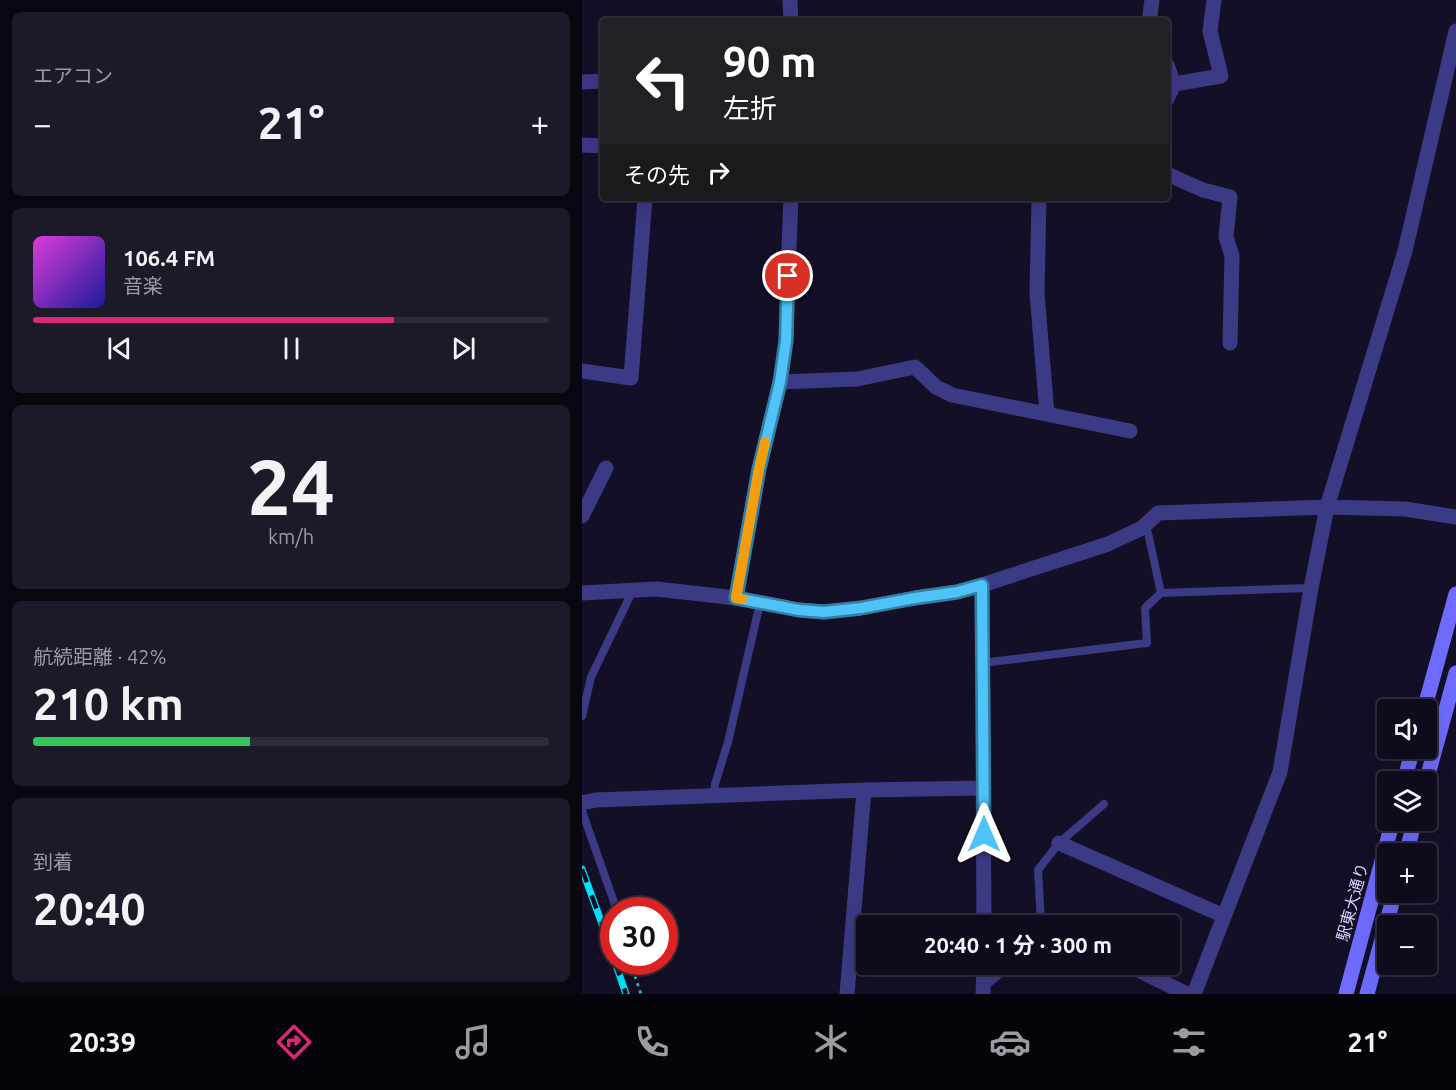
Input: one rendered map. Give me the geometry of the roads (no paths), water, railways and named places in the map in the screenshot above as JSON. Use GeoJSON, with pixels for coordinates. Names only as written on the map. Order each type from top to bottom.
{"type":"FeatureCollection","features":[{"type":"Feature","properties":{"kind":"street"},"geometry":{"type":"LineString","coordinates":[[790,0],[791,18]]}},
{"type":"Feature","properties":{"kind":"street"},"geometry":{"type":"LineString","coordinates":[[1151,18],[1152,0]]}},
{"type":"Feature","properties":{"kind":"street"},"geometry":{"type":"LineString","coordinates":[[1170,92],[1221,76],[1210,31],[1214,0]]}},
{"type":"Feature","properties":{"kind":"street"},"geometry":{"type":"LineString","coordinates":[[1194,994],[1280,772],[1327,507],[1405,251],[1456,31]]}},
{"type":"Feature","properties":{"kind":"street"},"geometry":{"type":"LineString","coordinates":[[582,82],[600,81]]}},
{"type":"Feature","properties":{"kind":"street"},"geometry":{"type":"LineString","coordinates":[[582,146],[600,146]]}},
{"type":"Feature","properties":{"kind":"street"},"geometry":{"type":"LineString","coordinates":[[1170,175],[1203,190],[1230,197],[1226,237],[1232,256],[1230,343]]}},
{"type":"Feature","properties":{"kind":"street"},"geometry":{"type":"LineString","coordinates":[[582,371],[631,378],[645,201]]}},
{"type":"Feature","properties":{"kind":"street"},"geometry":{"type":"LineString","coordinates":[[736,598],[759,469],[780,382],[786,341],[791,201]]}},
{"type":"Feature","properties":{"kind":"street"},"geometry":{"type":"LineString","coordinates":[[1039,201],[1037,293],[1047,414]]}},
{"type":"Feature","properties":{"kind":"street"},"geometry":{"type":"LineString","coordinates":[[780,382],[857,379],[915,367],[936,387],[952,395],[1130,431]]}},
{"type":"Feature","properties":{"kind":"street"},"geometry":{"type":"LineString","coordinates":[[582,516],[606,468]]}},
{"type":"Feature","properties":{"kind":"street"},"geometry":{"type":"LineString","coordinates":[[582,593],[657,589],[736,598],[799,610],[824,612],[957,592],[982,585],[1108,544],[1144,525],[1158,513],[1327,507],[1405,509],[1456,517]]}},
{"type":"Feature","properties":{"kind":"street"},"geometry":{"type":"LineString","coordinates":[[982,585],[984,915]]}},
{"type":"Feature","properties":{"kind":"street"},"geometry":{"type":"LineString","coordinates":[[1427,699],[1456,594]]}},
{"type":"Feature","properties":{"kind":"street"},"geometry":{"type":"LineString","coordinates":[[1429,771],[1456,673]]}},
{"type":"Feature","properties":{"kind":"street"},"geometry":{"type":"LineString","coordinates":[[582,803],[596,800],[864,790],[984,788]]}},
{"type":"Feature","properties":{"kind":"street"},"geometry":{"type":"LineString","coordinates":[[847,994],[864,790]]}},
{"type":"Feature","properties":{"kind":"street","name":"駅東大通り"},"geometry":{"type":"LineString","coordinates":[[1346,994],[1391,831]]}},
{"type":"Feature","properties":{"kind":"street"},"geometry":{"type":"LineString","coordinates":[[1059,843],[1224,916]]}},
{"type":"Feature","properties":{"kind":"street"},"geometry":{"type":"LineString","coordinates":[[1367,994],[1392,903]]}},
{"type":"Feature","properties":{"kind":"street"},"geometry":{"type":"LineString","coordinates":[[1148,975],[1187,994]]}},
{"type":"Feature","properties":{"kind":"lane"},"geometry":{"type":"LineString","coordinates":[[1144,525],[1149,533],[1161,593]]}},
{"type":"Feature","properties":{"kind":"lane"},"geometry":{"type":"LineString","coordinates":[[982,663],[1147,643],[1144,608],[1161,593],[1311,588]]}},
{"type":"Feature","properties":{"kind":"lane"},"geometry":{"type":"LineString","coordinates":[[582,716],[591,677],[633,589]]}},
{"type":"Feature","properties":{"kind":"lane"},"geometry":{"type":"LineString","coordinates":[[714,796],[715,784],[728,742],[760,603]]}},
{"type":"Feature","properties":{"kind":"lane"},"geometry":{"type":"LineString","coordinates":[[1041,915],[1038,870],[1059,843],[1104,804]]}},
{"type":"Feature","properties":{"kind":"lane"},"geometry":{"type":"LineString","coordinates":[[582,811],[612,897]]}},
{"type":"Feature","properties":{"kind":"lane"},"geometry":{"type":"LineString","coordinates":[[984,990],[1000,975]]}},
{"type":"Feature","properties":{"kind":"railway"},"geometry":{"type":"LineString","coordinates":[[582,869],[600,918]]}},
{"type":"Feature","properties":{"kind":"railway"},"geometry":{"type":"LineString","coordinates":[[619,975],[626,994]]}}]}
